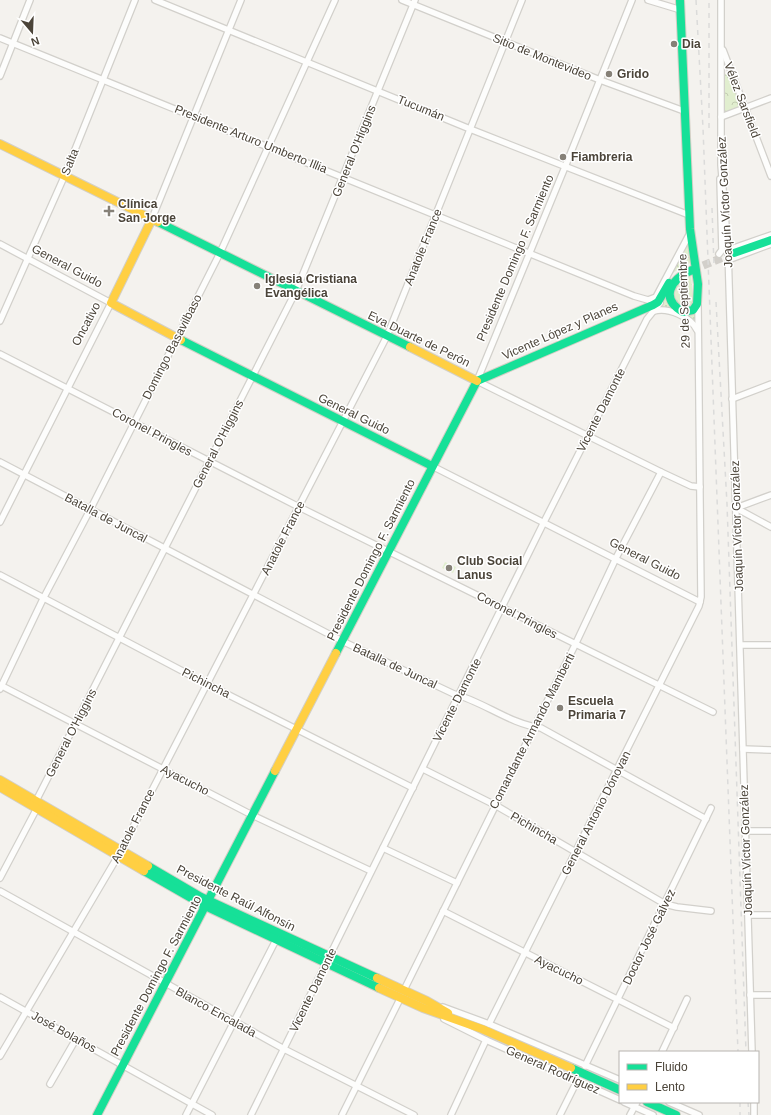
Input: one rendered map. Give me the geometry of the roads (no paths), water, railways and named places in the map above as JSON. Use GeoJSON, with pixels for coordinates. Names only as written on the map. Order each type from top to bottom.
{"type":"FeatureCollection","features":[{"type":"Feature","properties":{"kind":"main road","name":"29 de Septiembre"},"geometry":{"type":"LineString","coordinates":[[680,0],[690,233],[696,259],[698,303]]}},
{"type":"Feature","properties":{"kind":"main road","name":"Eva Duarte de Perón"},"geometry":{"type":"LineString","coordinates":[[0,144],[477,380]]}},
{"type":"Feature","properties":{"kind":"main road","name":"Oncativo"},"geometry":{"type":"LineString","coordinates":[[110,303],[151,220]]}},
{"type":"Feature","properties":{"kind":"main road"},"geometry":{"type":"LineString","coordinates":[[731,252],[771,240]]}},
{"type":"Feature","properties":{"kind":"main road"},"geometry":{"type":"LineString","coordinates":[[653,305],[659,300],[671,279],[691,268],[678,277],[670,288],[671,302],[677,310],[686,312],[690,312],[695,309],[698,303]]}},
{"type":"Feature","properties":{"kind":"main road","name":"General Guido"},"geometry":{"type":"LineString","coordinates":[[110,303],[176,338],[432,466]]}},
{"type":"Feature","properties":{"kind":"main road","name":"Vicente López y Planes"},"geometry":{"type":"LineString","coordinates":[[477,380],[638,310],[653,305]]}},
{"type":"Feature","properties":{"kind":"main road","name":"Presidente Domingo F. Sarmiento"},"geometry":{"type":"LineString","coordinates":[[96,1115],[477,380]]}},
{"type":"Feature","properties":{"kind":"main road","name":"Presidente Raúl Alfonsín"},"geometry":{"type":"LineString","coordinates":[[0,780],[36,804],[207,903],[327,960],[468,1024],[619,1090]]}},
{"type":"Feature","properties":{"kind":"main road","name":"Presidente Raúl Alfonsín"},"geometry":{"type":"LineString","coordinates":[[0,787],[36,804]]}},
{"type":"Feature","properties":{"kind":"main road"},"geometry":{"type":"LineString","coordinates":[[649,1103],[676,1115]]}},
{"type":"Feature","properties":{"kind":"street"},"geometry":{"type":"LineString","coordinates":[[0,76],[30,0]]}},
{"type":"Feature","properties":{"kind":"street","name":"Salta"},"geometry":{"type":"LineString","coordinates":[[0,321],[64,177],[135,0]]}},
{"type":"Feature","properties":{"kind":"street","name":"Tucumán"},"geometry":{"type":"LineString","coordinates":[[154,0],[307,61],[470,129],[689,215]]}},
{"type":"Feature","properties":{"kind":"street","name":"Oncativo"},"geometry":{"type":"LineString","coordinates":[[151,220],[241,0]]}},
{"type":"Feature","properties":{"kind":"street","name":"Domingo Basavilbaso"},"geometry":{"type":"LineString","coordinates":[[0,687],[43,599],[90,510],[220,253],[334,0]]}},
{"type":"Feature","properties":{"kind":"street","name":"Sitio de Montevideo"},"geometry":{"type":"LineString","coordinates":[[402,0],[414,2],[505,42],[684,112]]}},
{"type":"Feature","properties":{"kind":"street","name":"Anatole France"},"geometry":{"type":"LineString","coordinates":[[0,1056],[120,853],[387,336],[522,0]]}},
{"type":"Feature","properties":{"kind":"street","name":"Presidente Domingo F. Sarmiento"},"geometry":{"type":"LineString","coordinates":[[477,380],[632,0]]}},
{"type":"Feature","properties":{"kind":"street"},"geometry":{"type":"LineString","coordinates":[[648,0],[681,10]]}},
{"type":"Feature","properties":{"kind":"street","name":"Joaquín Víctor González"},"geometry":{"type":"LineString","coordinates":[[721,0],[721,165],[731,252],[728,260],[741,645],[752,1051]]}},
{"type":"Feature","properties":{"kind":"street","name":"General O'Higgins"},"geometry":{"type":"LineString","coordinates":[[0,878],[119,638],[296,291],[414,2]]}},
{"type":"Feature","properties":{"kind":"street","name":"Presidente Arturo Umberto Illia"},"geometry":{"type":"LineString","coordinates":[[0,38],[267,147],[343,176],[529,254],[634,296],[664,310],[688,318],[694,323],[698,333]]}},
{"type":"Feature","properties":{"kind":"street","name":"Vélez Sarsfield"},"geometry":{"type":"LineString","coordinates":[[722,46],[771,176]]}},
{"type":"Feature","properties":{"kind":"street"},"geometry":{"type":"LineString","coordinates":[[721,117],[771,98]]}},
{"type":"Feature","properties":{"kind":"street"},"geometry":{"type":"LineString","coordinates":[[720,254],[722,250],[720,185],[721,165]]}},
{"type":"Feature","properties":{"kind":"street","name":"Vicente Damonte"},"geometry":{"type":"LineString","coordinates":[[251,1115],[460,695],[544,522],[690,233]]}},
{"type":"Feature","properties":{"kind":"street"},"geometry":{"type":"LineString","coordinates":[[731,252],[771,235]]}},
{"type":"Feature","properties":{"kind":"street","name":"General Guido"},"geometry":{"type":"LineString","coordinates":[[0,244],[110,303]]}},
{"type":"Feature","properties":{"kind":"street"},"geometry":{"type":"LineString","coordinates":[[728,260],[771,244]]}},
{"type":"Feature","properties":{"kind":"street","name":"Vicente Damonte"},"geometry":{"type":"LineString","coordinates":[[653,305],[670,288]]}},
{"type":"Feature","properties":{"kind":"street","name":"Oncativo"},"geometry":{"type":"LineString","coordinates":[[0,522],[110,303]]}},
{"type":"Feature","properties":{"kind":"street","name":"29 de Septiembre"},"geometry":{"type":"LineString","coordinates":[[698,303],[700,602]]}},
{"type":"Feature","properties":{"kind":"street"},"geometry":{"type":"LineString","coordinates":[[638,310],[644,313],[647,319]]}},
{"type":"Feature","properties":{"kind":"street","name":"Coronel Pringles"},"geometry":{"type":"LineString","coordinates":[[0,354],[67,387],[209,462],[713,712]]}},
{"type":"Feature","properties":{"kind":"street","name":"Eva Duarte de Perón"},"geometry":{"type":"LineString","coordinates":[[477,380],[661,472],[691,486],[700,487]]}},
{"type":"Feature","properties":{"kind":"street"},"geometry":{"type":"LineString","coordinates":[[732,399],[771,384]]}},
{"type":"Feature","properties":{"kind":"street","name":"Batalla de Juncal"},"geometry":{"type":"LineString","coordinates":[[0,462],[253,596],[342,641],[527,725],[541,728],[706,819]]}},
{"type":"Feature","properties":{"kind":"street","name":"General Guido"},"geometry":{"type":"LineString","coordinates":[[432,466],[616,558],[700,602]]}},
{"type":"Feature","properties":{"kind":"street","name":"Comandante Armando Mamberti"},"geometry":{"type":"LineString","coordinates":[[342,1115],[576,644],[616,558],[661,472]]}},
{"type":"Feature","properties":{"kind":"street"},"geometry":{"type":"LineString","coordinates":[[736,508],[771,494]]}},
{"type":"Feature","properties":{"kind":"street"},"geometry":{"type":"LineString","coordinates":[[736,508],[771,527]]}},
{"type":"Feature","properties":{"kind":"street","name":"Pichincha"},"geometry":{"type":"LineString","coordinates":[[0,575],[43,599],[207,684],[413,788]]}},
{"type":"Feature","properties":{"kind":"street","name":"General Antonio Dónovan"},"geometry":{"type":"LineString","coordinates":[[489,1024],[660,686],[700,602]]}},
{"type":"Feature","properties":{"kind":"street"},"geometry":{"type":"LineString","coordinates":[[741,645],[771,645]]}},
{"type":"Feature","properties":{"kind":"street","name":"Ayacucho"},"geometry":{"type":"LineString","coordinates":[[0,687],[76,724],[252,815],[372,871]]}},
{"type":"Feature","properties":{"kind":"street"},"geometry":{"type":"LineString","coordinates":[[743,749],[771,750]]}},
{"type":"Feature","properties":{"kind":"street","name":"Pichincha"},"geometry":{"type":"LineString","coordinates":[[423,768],[495,805],[665,904],[676,907],[711,911]]}},
{"type":"Feature","properties":{"kind":"street","name":"Doctor José Gálvez"},"geometry":{"type":"LineString","coordinates":[[586,1066],[711,808]]}},
{"type":"Feature","properties":{"kind":"street"},"geometry":{"type":"LineString","coordinates":[[746,831],[771,831]]}},
{"type":"Feature","properties":{"kind":"street"},"geometry":{"type":"LineString","coordinates":[[384,848],[457,883]]}},
{"type":"Feature","properties":{"kind":"street","name":"Blanco Encalada"},"geometry":{"type":"LineString","coordinates":[[0,891],[284,1049],[414,1115]]}},
{"type":"Feature","properties":{"kind":"street","name":"Ayacucho"},"geometry":{"type":"LineString","coordinates":[[443,912],[674,1028]]}},
{"type":"Feature","properties":{"kind":"street"},"geometry":{"type":"LineString","coordinates":[[749,915],[771,915]]}},
{"type":"Feature","properties":{"kind":"street"},"geometry":{"type":"LineString","coordinates":[[186,1115],[278,937]]}},
{"type":"Feature","properties":{"kind":"street"},"geometry":{"type":"LineString","coordinates":[[750,995],[771,995]]}},
{"type":"Feature","properties":{"kind":"street","name":"José Bolaños"},"geometry":{"type":"LineString","coordinates":[[0,997],[123,1064],[212,1115]]}},
{"type":"Feature","properties":{"kind":"street"},"geometry":{"type":"LineString","coordinates":[[662,1051],[687,999]]}},
{"type":"Feature","properties":{"kind":"street","name":"Presidente Raúl Alfonsín"},"geometry":{"type":"LineString","coordinates":[[425,1004],[489,1024]]}},
{"type":"Feature","properties":{"kind":"street","name":"Presidente Raúl Alfonsín"},"geometry":{"type":"LineString","coordinates":[[425,1004],[486,1040]]}},
{"type":"Feature","properties":{"kind":"street","name":"General Rodríguez"},"geometry":{"type":"LineString","coordinates":[[489,1024],[619,1080]]}},
{"type":"Feature","properties":{"kind":"street"},"geometry":{"type":"LineString","coordinates":[[50,1084],[76,1039]]}},
{"type":"Feature","properties":{"kind":"street"},"geometry":{"type":"LineString","coordinates":[[451,1115],[486,1040]]}},
{"type":"Feature","properties":{"kind":"street","name":"General Rodríguez"},"geometry":{"type":"LineString","coordinates":[[486,1040],[619,1100]]}},
{"type":"Feature","properties":{"kind":"street"},"geometry":{"type":"LineString","coordinates":[[560,1115],[577,1082]]}},
{"type":"Feature","properties":{"kind":"street"},"geometry":{"type":"LineString","coordinates":[[671,1103],[698,1115]]}},
{"type":"Feature","properties":{"kind":"street"},"geometry":{"type":"LineString","coordinates":[[754,1103],[754,1115]]}},
{"type":"Feature","properties":{"kind":"street"},"geometry":{"type":"LineString","coordinates":[[630,1115],[636,1104],[653,1115]]}},
{"type":"Feature","properties":{"kind":"tunnel"},"geometry":{"type":"LineString","coordinates":[[692,270],[734,253]]}},
{"type":"Feature","properties":{"kind":"railway"},"geometry":{"type":"LineString","coordinates":[[696,0],[703,128],[738,1051]]}},
{"type":"Feature","properties":{"kind":"railway"},"geometry":{"type":"LineString","coordinates":[[709,0],[709,128]]}},
{"type":"Feature","properties":{"kind":"railway"},"geometry":{"type":"LineString","coordinates":[[712,208],[714,266]]}},
{"type":"Feature","properties":{"kind":"railway"},"geometry":{"type":"LineString","coordinates":[[716,302],[727,504],[746,1051]]}},
{"type":"Feature","properties":{"kind":"railway"},"geometry":{"type":"LineString","coordinates":[[740,1103],[740,1115]]}},
{"type":"Feature","properties":{"kind":"railway"},"geometry":{"type":"LineString","coordinates":[[748,1103],[749,1115]]}},
{"type":"Feature","properties":{"kind":"place","name":"Dia"},"geometry":{"type":"Point","coordinates":[674,44]}},
{"type":"Feature","properties":{"kind":"place","name":"Grido"},"geometry":{"type":"Point","coordinates":[609,74]}},
{"type":"Feature","properties":{"kind":"place","name":"Fiambreria"},"geometry":{"type":"Point","coordinates":[563,157]}},
{"type":"Feature","properties":{"kind":"place","name":"Clínica San Jorge"},"geometry":{"type":"Point","coordinates":[109,211]}},
{"type":"Feature","properties":{"kind":"place","name":"Iglesia Cristiana Evangélica"},"geometry":{"type":"Point","coordinates":[257,286]}},
{"type":"Feature","properties":{"kind":"place","name":"Club Social Lanus"},"geometry":{"type":"Point","coordinates":[449,568]}},
{"type":"Feature","properties":{"kind":"place","name":"Escuela Primaria 7"},"geometry":{"type":"Point","coordinates":[560,708]}}]}
